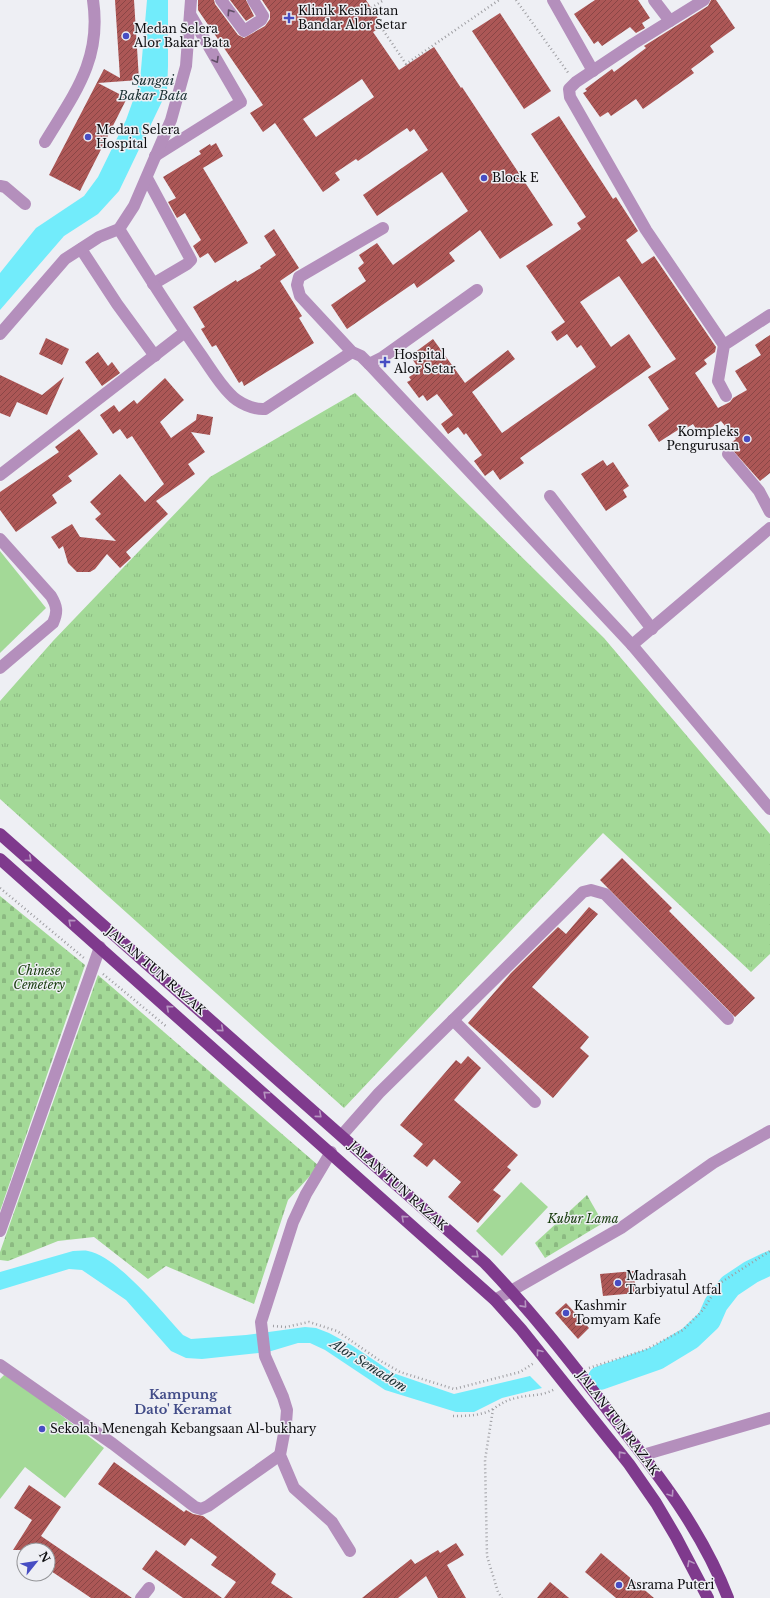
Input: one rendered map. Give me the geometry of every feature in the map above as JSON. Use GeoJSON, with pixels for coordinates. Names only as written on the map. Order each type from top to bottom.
{"type":"FeatureCollection","features":[{"type":"Feature","properties":{"kind":"main road","name":"JALAN TUN RAZAK"},"geometry":{"type":"LineString","coordinates":[[0,834],[342,1135],[485,1263],[512,1291],[537,1319],[578,1371],[670,1492],[692,1527],[728,1598]]}},
{"type":"Feature","properties":{"kind":"main road","name":"JALAN TUN RAZAK"},"geometry":{"type":"LineString","coordinates":[[0,859],[331,1152],[495,1300],[521,1329],[629,1464],[656,1503],[676,1537],[708,1598]]}},
{"type":"Feature","properties":{"kind":"street"},"geometry":{"type":"LineString","coordinates":[[46,142],[84,78],[92,55],[96,22],[93,0]]}},
{"type":"Feature","properties":{"kind":"street"},"geometry":{"type":"LineString","coordinates":[[0,334],[65,259],[99,237],[119,229],[134,206],[171,120],[186,66],[191,0]]}},
{"type":"Feature","properties":{"kind":"street"},"geometry":{"type":"LineString","coordinates":[[221,0],[244,30],[261,20],[263,16],[253,0]]}},
{"type":"Feature","properties":{"kind":"street"},"geometry":{"type":"LineString","coordinates":[[554,0],[593,71]]}},
{"type":"Feature","properties":{"kind":"street"},"geometry":{"type":"LineString","coordinates":[[654,0],[670,21]]}},
{"type":"Feature","properties":{"kind":"street"},"geometry":{"type":"LineString","coordinates":[[704,0],[576,82],[569,89],[570,98],[646,230],[724,345],[718,381],[726,396]]}},
{"type":"Feature","properties":{"kind":"street"},"geometry":{"type":"LineString","coordinates":[[155,156],[241,102],[190,13]]}},
{"type":"Feature","properties":{"kind":"street"},"geometry":{"type":"LineString","coordinates":[[147,178],[191,260],[187,264],[153,284]]}},
{"type":"Feature","properties":{"kind":"street"},"geometry":{"type":"LineString","coordinates":[[0,186],[5,187],[25,204]]}},
{"type":"Feature","properties":{"kind":"street"},"geometry":{"type":"LineString","coordinates":[[383,228],[299,277],[297,285],[300,296],[352,352],[362,356],[632,645],[770,809]]}},
{"type":"Feature","properties":{"kind":"street"},"geometry":{"type":"LineString","coordinates":[[119,229],[185,332],[231,395],[258,410],[266,409],[352,352]]}},
{"type":"Feature","properties":{"kind":"street"},"geometry":{"type":"LineString","coordinates":[[81,248],[117,304],[155,356]]}},
{"type":"Feature","properties":{"kind":"street"},"geometry":{"type":"LineString","coordinates":[[369,364],[383,357],[477,290]]}},
{"type":"Feature","properties":{"kind":"street"},"geometry":{"type":"LineString","coordinates":[[724,345],[770,315]]}},
{"type":"Feature","properties":{"kind":"street"},"geometry":{"type":"LineString","coordinates":[[0,475],[185,332]]}},
{"type":"Feature","properties":{"kind":"street"},"geometry":{"type":"LineString","coordinates":[[728,454],[759,491],[770,512]]}},
{"type":"Feature","properties":{"kind":"street"},"geometry":{"type":"LineString","coordinates":[[550,496],[652,629]]}},
{"type":"Feature","properties":{"kind":"street"},"geometry":{"type":"LineString","coordinates":[[632,645],[770,528]]}},
{"type":"Feature","properties":{"kind":"street"},"geometry":{"type":"LineString","coordinates":[[0,539],[51,596],[56,605],[57,614],[53,623],[0,668]]}},
{"type":"Feature","properties":{"kind":"street"},"geometry":{"type":"LineString","coordinates":[[342,1135],[379,1093],[573,900],[583,892],[591,890],[605,894],[728,1019]]}},
{"type":"Feature","properties":{"kind":"street"},"geometry":{"type":"LineString","coordinates":[[0,1231],[100,947]]}},
{"type":"Feature","properties":{"kind":"street"},"geometry":{"type":"LineString","coordinates":[[452,1020],[535,1102]]}},
{"type":"Feature","properties":{"kind":"street"},"geometry":{"type":"LineString","coordinates":[[495,1300],[621,1228],[713,1163],[770,1131]]}},
{"type":"Feature","properties":{"kind":"street"},"geometry":{"type":"LineString","coordinates":[[331,1152],[306,1194],[293,1222],[261,1322],[261,1330],[265,1356],[283,1397],[287,1410],[280,1455],[294,1488],[332,1522],[350,1552]]}},
{"type":"Feature","properties":{"kind":"street"},"geometry":{"type":"LineString","coordinates":[[0,1365],[113,1444],[195,1507],[202,1509],[208,1506],[280,1455]]}},
{"type":"Feature","properties":{"kind":"street"},"geometry":{"type":"LineString","coordinates":[[643,1455],[770,1418]]}},
{"type":"Feature","properties":{"kind":"street"},"geometry":{"type":"LineString","coordinates":[[141,1598],[149,1588]]}},
{"type":"Feature","properties":{"kind":"path"},"geometry":{"type":"LineString","coordinates":[[371,8],[384,0]]}},
{"type":"Feature","properties":{"kind":"path"},"geometry":{"type":"LineString","coordinates":[[381,27],[406,64],[499,0]]}},
{"type":"Feature","properties":{"kind":"path"},"geometry":{"type":"LineString","coordinates":[[516,0],[576,82]]}},
{"type":"Feature","properties":{"kind":"path"},"geometry":{"type":"LineString","coordinates":[[578,1371],[645,1350],[683,1330],[703,1310],[720,1283],[770,1251]]}},
{"type":"Feature","properties":{"kind":"path"},"geometry":{"type":"LineString","coordinates":[[276,1327],[286,1327],[310,1322],[338,1331],[379,1360],[400,1372],[454,1389],[490,1381],[524,1369]]}},
{"type":"Feature","properties":{"kind":"path"},"geometry":{"type":"LineString","coordinates":[[453,1416],[474,1416],[493,1409],[502,1402],[516,1397],[544,1395],[565,1384]]}},
{"type":"Feature","properties":{"kind":"path"},"geometry":{"type":"LineString","coordinates":[[493,1409],[485,1460],[487,1556],[496,1585],[502,1598]]}},
{"type":"Feature","properties":{"kind":"green space"},"geometry":{"type":"Polygon","coordinates":[[[355,393],[604,638],[770,834],[770,954],[751,972],[603,833],[344,1108],[0,799],[0,701],[53,641],[210,477],[355,393]]]}},
{"type":"Feature","properties":{"kind":"green space"},"geometry":{"type":"Polygon","coordinates":[[[0,551],[46,608],[0,653],[0,551]]]}},
{"type":"Feature","properties":{"kind":"green space","name":"Chinese Cemetery"},"geometry":{"type":"Polygon","coordinates":[[[0,896],[85,965],[0,1211],[0,896]]]}},
{"type":"Feature","properties":{"kind":"green space"},"geometry":{"type":"Polygon","coordinates":[[[98,975],[319,1166],[288,1200],[254,1304],[166,1266],[148,1279],[94,1237],[58,1241],[8,1261],[0,1260],[0,1252],[98,975]]]}},
{"type":"Feature","properties":{"kind":"green space"},"geometry":{"type":"Polygon","coordinates":[[[521,1182],[548,1207],[502,1256],[476,1231],[521,1182]]]}},
{"type":"Feature","properties":{"kind":"green space","name":"Kubur Lama"},"geometry":{"type":"Polygon","coordinates":[[[587,1195],[603,1223],[545,1258],[535,1243],[587,1195]]]}},
{"type":"Feature","properties":{"kind":"green space"},"geometry":{"type":"Polygon","coordinates":[[[6,1373],[104,1448],[65,1498],[25,1467],[0,1499],[0,1379],[6,1373]]]}},
{"type":"Feature","properties":{"kind":"water","name":"Sungai Bakar Bata"},"geometry":{"type":"Polygon","coordinates":[[[147,0],[168,0],[167,91],[119,191],[98,214],[64,236],[0,310],[0,273],[36,228],[84,196],[98,177],[126,120],[140,81],[147,0]]]}},
{"type":"Feature","properties":{"kind":"water","name":"Alor Semadom"},"geometry":{"type":"Polygon","coordinates":[[[73,1251],[88,1251],[100,1255],[112,1263],[126,1274],[152,1300],[183,1335],[191,1339],[246,1335],[305,1327],[316,1328],[353,1346],[393,1373],[454,1394],[530,1376],[542,1388],[502,1398],[474,1412],[456,1412],[385,1390],[325,1350],[310,1343],[298,1343],[268,1352],[202,1359],[186,1358],[171,1351],[126,1300],[82,1270],[69,1269],[0,1290],[0,1272],[73,1251]]]}},
{"type":"Feature","properties":{"kind":"building","name":"Medan Selera Hospital"},"geometry":{"type":"Polygon","coordinates":[[[115,0],[134,0],[139,80],[98,83],[127,98],[80,191],[49,175],[104,69],[120,78],[115,0]]]}},
{"type":"Feature","properties":{"kind":"building"},"geometry":{"type":"Polygon","coordinates":[[[198,0],[214,0],[215,4],[238,35],[244,38],[265,26],[270,19],[270,12],[262,0],[366,0],[383,26],[373,32],[399,70],[434,47],[553,225],[500,259],[480,230],[449,253],[455,261],[417,288],[414,283],[347,329],[331,305],[366,281],[358,268],[364,263],[359,255],[377,243],[393,265],[468,211],[442,172],[377,216],[363,195],[428,150],[414,129],[410,132],[407,128],[358,161],[356,159],[335,173],[340,180],[323,192],[275,123],[263,132],[250,113],[263,105],[198,10],[198,0]],[[362,79],[303,119],[316,137],[374,97],[362,79]]]}},
{"type":"Feature","properties":{"kind":"building"},"geometry":{"type":"Polygon","coordinates":[[[230,0],[246,0],[254,16],[246,21],[230,0]]]}},
{"type":"Feature","properties":{"kind":"building"},"geometry":{"type":"Polygon","coordinates":[[[595,0],[638,0],[650,18],[642,23],[645,28],[636,33],[630,27],[602,46],[598,41],[594,44],[574,14],[595,0]]]}},
{"type":"Feature","properties":{"kind":"building"},"geometry":{"type":"Polygon","coordinates":[[[711,0],[716,0],[735,28],[710,46],[714,52],[691,69],[694,73],[643,109],[636,99],[611,116],[608,112],[600,117],[583,93],[587,91],[585,89],[612,69],[614,72],[646,48],[644,46],[708,6],[711,0]]]}},
{"type":"Feature","properties":{"kind":"building"},"geometry":{"type":"Polygon","coordinates":[[[500,13],[551,91],[524,109],[472,31],[500,13]]]}},
{"type":"Feature","properties":{"kind":"building"},"geometry":{"type":"Polygon","coordinates":[[[559,116],[613,199],[616,197],[638,231],[626,240],[642,264],[654,256],[716,347],[715,352],[704,360],[707,364],[695,373],[718,408],[730,402],[733,398],[747,390],[735,371],[761,355],[755,345],[770,335],[770,473],[760,481],[728,445],[736,439],[721,421],[700,435],[693,424],[683,430],[681,428],[659,442],[648,425],[669,409],[648,377],[676,359],[619,276],[580,302],[611,347],[629,334],[651,367],[520,458],[524,463],[500,480],[493,470],[485,476],[474,461],[482,455],[466,433],[464,435],[458,427],[448,434],[441,424],[453,415],[437,394],[427,401],[423,395],[419,398],[407,382],[411,380],[409,377],[420,370],[410,356],[433,339],[465,383],[508,350],[515,359],[472,392],[502,433],[596,367],[581,345],[577,348],[567,334],[557,341],[551,332],[565,322],[526,266],[581,229],[577,223],[586,217],[531,134],[559,116]]]}},
{"type":"Feature","properties":{"kind":"building"},"geometry":{"type":"Polygon","coordinates":[[[216,143],[223,156],[203,168],[248,243],[215,263],[208,253],[200,258],[193,246],[201,240],[185,213],[177,218],[168,202],[176,198],[163,177],[201,154],[199,151],[210,144],[211,146],[216,143]]]}},
{"type":"Feature","properties":{"kind":"building"},"geometry":{"type":"Polygon","coordinates":[[[274,229],[299,268],[280,281],[302,316],[299,318],[314,343],[244,386],[242,381],[239,383],[216,345],[212,347],[201,329],[205,327],[193,307],[236,280],[237,282],[261,268],[260,266],[276,255],[264,236],[274,229]]]}},
{"type":"Feature","properties":{"kind":"building"},"geometry":{"type":"Polygon","coordinates":[[[46,338],[69,349],[62,365],[39,354],[46,338]]]}},
{"type":"Feature","properties":{"kind":"building"},"geometry":{"type":"Polygon","coordinates":[[[98,352],[108,366],[112,362],[120,373],[102,386],[85,362],[98,352]]]}},
{"type":"Feature","properties":{"kind":"building"},"geometry":{"type":"Polygon","coordinates":[[[0,375],[42,395],[64,377],[47,415],[17,402],[10,417],[0,413],[0,375]]]}},
{"type":"Feature","properties":{"kind":"building"},"geometry":{"type":"Polygon","coordinates":[[[165,378],[184,400],[160,422],[171,438],[196,420],[197,414],[213,417],[210,435],[191,432],[205,452],[188,464],[195,474],[156,501],[168,514],[126,552],[131,558],[120,568],[107,554],[95,569],[90,572],[77,572],[68,563],[63,546],[59,549],[51,537],[72,524],[80,537],[116,541],[95,519],[101,514],[90,502],[120,474],[145,502],[164,484],[132,436],[127,439],[120,429],[113,434],[100,415],[114,405],[119,412],[134,400],[137,404],[165,378]]]}},
{"type":"Feature","properties":{"kind":"building"},"geometry":{"type":"Polygon","coordinates":[[[79,429],[98,454],[68,476],[72,481],[52,495],[57,503],[16,532],[0,510],[0,492],[59,452],[55,447],[79,429]]]}},
{"type":"Feature","properties":{"kind":"building"},"geometry":{"type":"Polygon","coordinates":[[[603,460],[607,466],[613,462],[629,486],[623,490],[627,497],[606,511],[581,474],[603,460]]]}},
{"type":"Feature","properties":{"kind":"building"},"geometry":{"type":"Polygon","coordinates":[[[622,858],[672,908],[669,911],[755,998],[735,1017],[600,880],[622,858]]]}},
{"type":"Feature","properties":{"kind":"building"},"geometry":{"type":"Polygon","coordinates":[[[589,907],[598,914],[532,987],[589,1037],[580,1048],[589,1056],[553,1098],[468,1023],[511,973],[558,927],[566,934],[589,907]]]}},
{"type":"Feature","properties":{"kind":"building"},"geometry":{"type":"Polygon","coordinates":[[[468,1056],[481,1068],[454,1100],[518,1155],[507,1167],[511,1170],[493,1190],[501,1196],[478,1223],[448,1197],[461,1182],[434,1159],[427,1167],[413,1156],[423,1144],[400,1125],[456,1060],[461,1064],[468,1056]]]}},
{"type":"Feature","properties":{"kind":"building","name":"Madrasah Tarbiyatul Atfal"},"geometry":{"type":"Polygon","coordinates":[[[634,1271],[636,1293],[603,1296],[600,1274],[634,1271]]]}},
{"type":"Feature","properties":{"kind":"building"},"geometry":{"type":"Polygon","coordinates":[[[566,1303],[589,1328],[578,1339],[555,1313],[566,1303]]]}},
{"type":"Feature","properties":{"kind":"building"},"geometry":{"type":"Polygon","coordinates":[[[114,1462],[184,1512],[186,1510],[193,1514],[203,1516],[276,1574],[271,1583],[293,1598],[224,1598],[236,1582],[211,1565],[217,1557],[191,1538],[185,1546],[98,1484],[114,1462]]]}},
{"type":"Feature","properties":{"kind":"building"},"geometry":{"type":"Polygon","coordinates":[[[29,1485],[61,1507],[41,1536],[50,1542],[18,1542],[32,1520],[14,1508],[29,1485]]]}},
{"type":"Feature","properties":{"kind":"building"},"geometry":{"type":"Polygon","coordinates":[[[456,1543],[464,1555],[447,1565],[466,1598],[438,1598],[426,1576],[398,1598],[362,1598],[411,1559],[415,1564],[438,1550],[440,1553],[456,1543]]]}},
{"type":"Feature","properties":{"kind":"building"},"geometry":{"type":"Polygon","coordinates":[[[56,1546],[132,1598],[91,1598],[56,1574],[56,1546]]]}},
{"type":"Feature","properties":{"kind":"building"},"geometry":{"type":"Polygon","coordinates":[[[156,1550],[222,1598],[183,1598],[142,1569],[156,1550]]]}},
{"type":"Feature","properties":{"kind":"building","name":"Asrama Puteri"},"geometry":{"type":"Polygon","coordinates":[[[601,1553],[654,1598],[616,1598],[585,1572],[601,1553]]]}},
{"type":"Feature","properties":{"kind":"building"},"geometry":{"type":"Polygon","coordinates":[[[550,1582],[569,1598],[537,1598],[550,1582]]]}},
{"type":"Feature","properties":{"kind":"waterway","name":"Alor Semadom"},"geometry":{"type":"LineString","coordinates":[[600,1378],[657,1358],[690,1338],[709,1320],[716,1304],[730,1286],[751,1272],[770,1263]]}},
{"type":"Feature","properties":{"kind":"place","name":"Klinik Kesihatan Bandar Alor Setar"},"geometry":{"type":"Point","coordinates":[289,18]}},
{"type":"Feature","properties":{"kind":"place","name":"Medan Selera Alor Bakar Bata"},"geometry":{"type":"Point","coordinates":[126,36]}},
{"type":"Feature","properties":{"kind":"place","name":"Medan Selera Hospital"},"geometry":{"type":"Point","coordinates":[88,137]}},
{"type":"Feature","properties":{"kind":"place","name":"Block E"},"geometry":{"type":"Point","coordinates":[484,178]}},
{"type":"Feature","properties":{"kind":"place","name":"Hospital Alor Setar"},"geometry":{"type":"Point","coordinates":[385,362]}},
{"type":"Feature","properties":{"kind":"place","name":"Kompleks Pengurusan"},"geometry":{"type":"Point","coordinates":[747,439]}},
{"type":"Feature","properties":{"kind":"place","name":"Madrasah Tarbiyatul Atfal"},"geometry":{"type":"Point","coordinates":[618,1283]}},
{"type":"Feature","properties":{"kind":"place","name":"Kashmir Tomyam Kafe"},"geometry":{"type":"Point","coordinates":[566,1313]}},
{"type":"Feature","properties":{"kind":"place","name":"Sekolah Menengah Kebangsaan Al-bukhary"},"geometry":{"type":"Point","coordinates":[42,1429]}},
{"type":"Feature","properties":{"kind":"place","name":"Asrama Puteri"},"geometry":{"type":"Point","coordinates":[619,1585]}},
{"type":"Feature","properties":{"kind":"district","name":"Kampung Dato' Keramat"},"geometry":{"type":"Point","coordinates":[183,1402]}}]}
